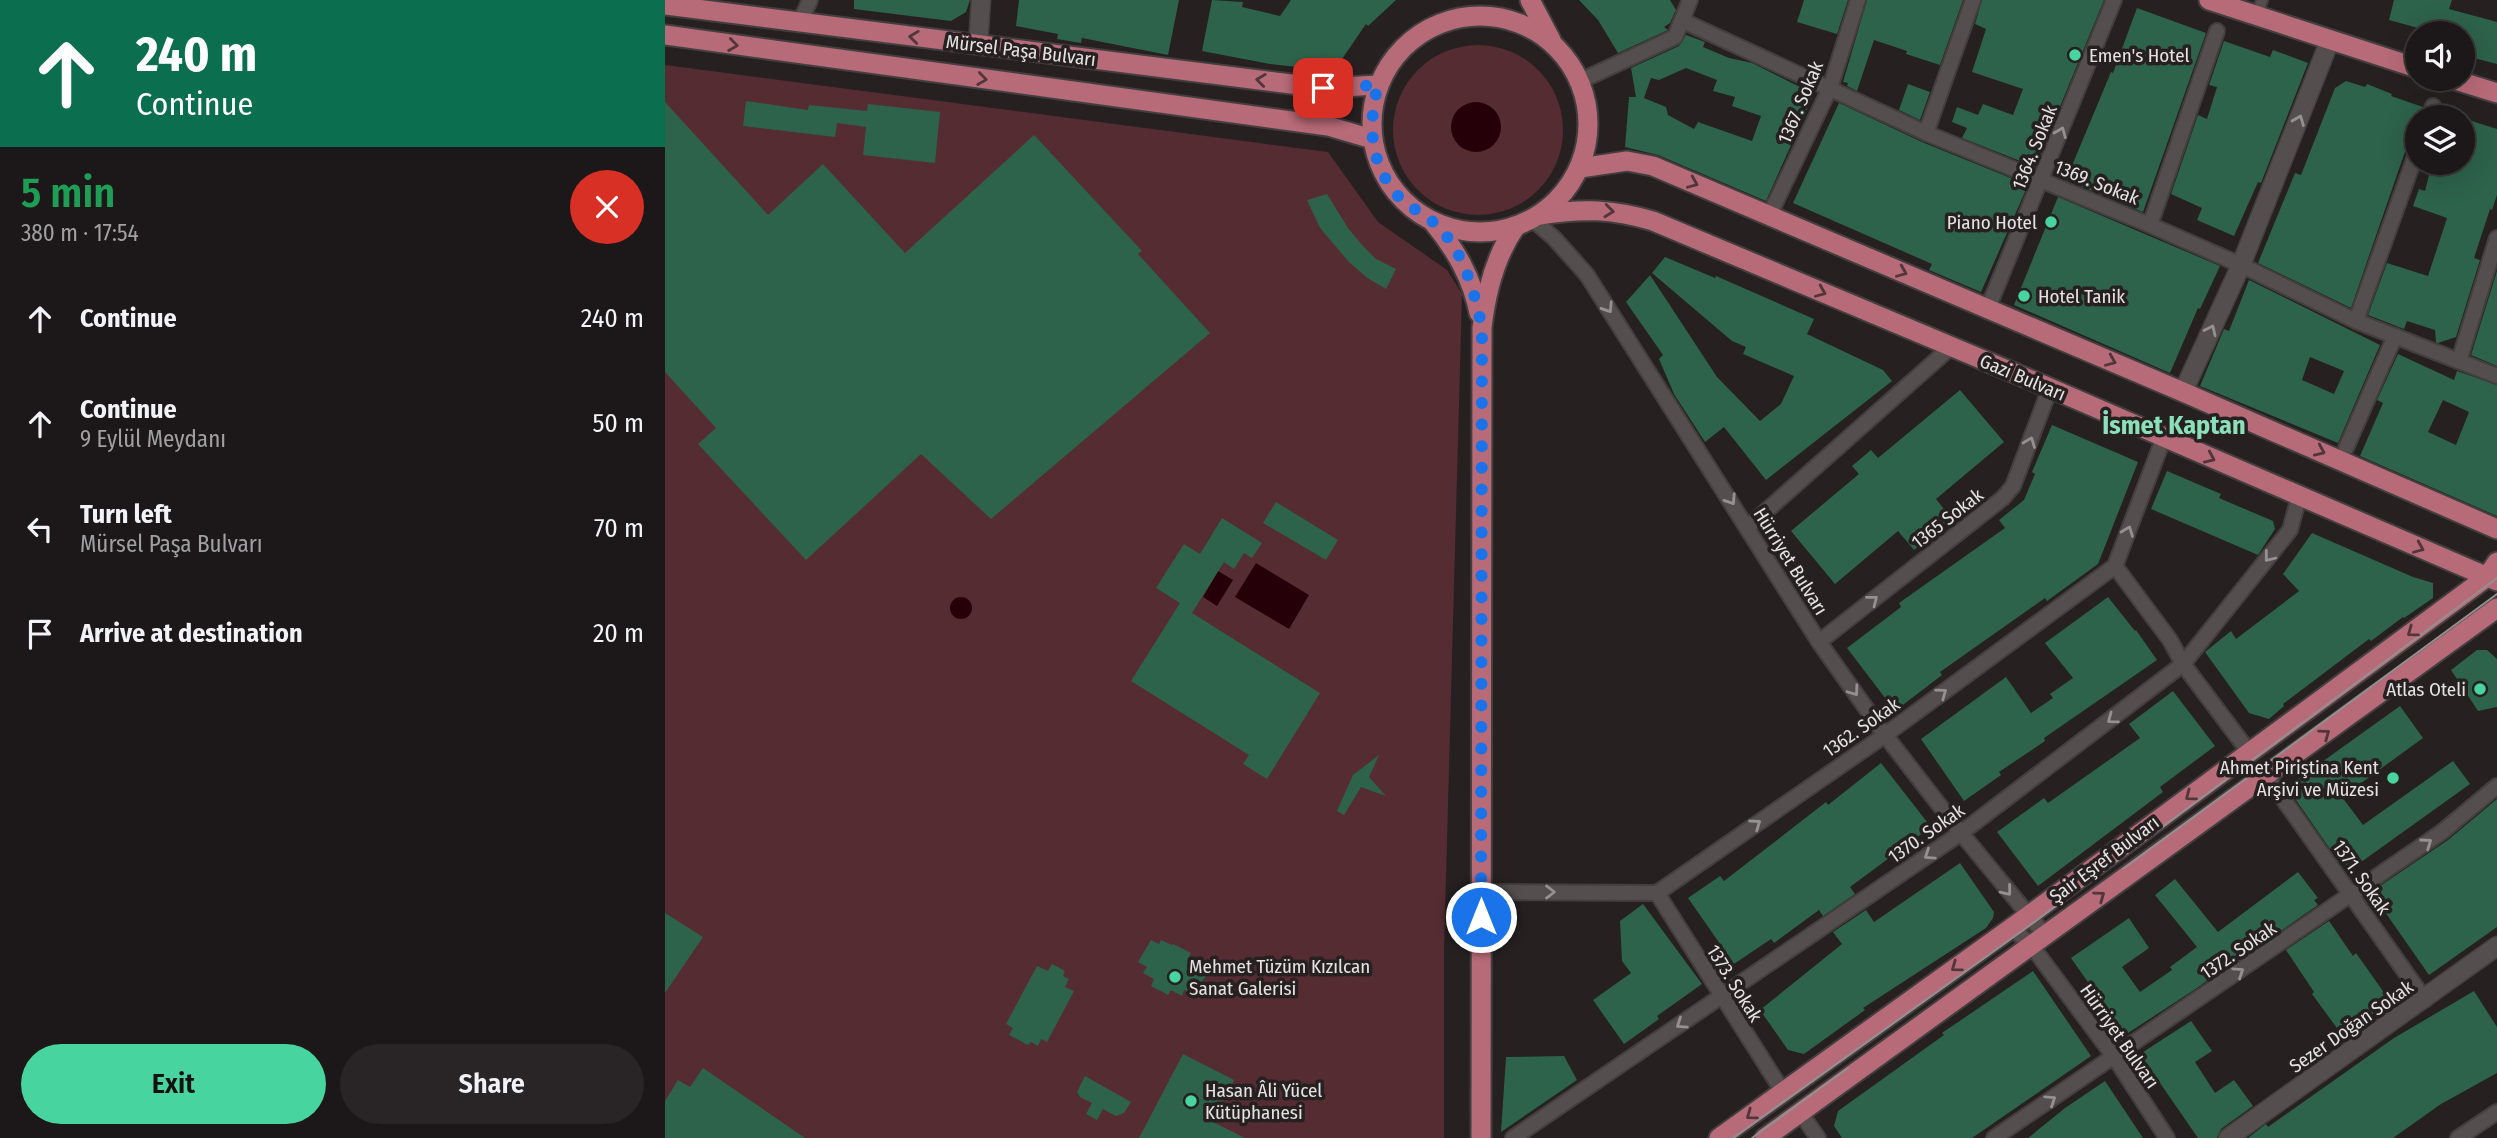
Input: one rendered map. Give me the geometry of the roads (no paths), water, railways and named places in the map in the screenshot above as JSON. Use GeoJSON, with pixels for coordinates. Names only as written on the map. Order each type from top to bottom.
{"type":"FeatureCollection","features":[{"type":"Feature","properties":{"kind":"main road"},"geometry":{"type":"LineString","coordinates":[[1481,1138],[1482,328],[1485,296],[1504,243],[1568,189],[1580,167],[1588,139],[1588,110],[1580,81],[1568,60],[1551,41],[1530,0]]}},
{"type":"Feature","properties":{"kind":"main road"},"geometry":{"type":"LineString","coordinates":[[2209,0],[2260,8],[2330,40],[2405,64]]}},
{"type":"Feature","properties":{"kind":"main road","name":"Mürsel Paşa Bulvarı"},"geometry":{"type":"LineString","coordinates":[[674,4],[1323,88],[1378,85]]}},
{"type":"Feature","properties":{"kind":"main road"},"geometry":{"type":"LineString","coordinates":[[1530,220],[1495,232],[1474,232],[1433,222],[1414,210],[1398,195],[1381,169],[1372,139],[1371,111],[1378,85],[1389,63],[1406,44],[1450,10],[1520,23],[1551,41]]}},
{"type":"Feature","properties":{"kind":"main road","name":"Mürsel Paşa Bulvarı"},"geometry":{"type":"LineString","coordinates":[[665,35],[1328,126],[1372,139]]}},
{"type":"Feature","properties":{"kind":"main road"},"geometry":{"type":"LineString","coordinates":[[2475,86],[2497,93]]}},
{"type":"Feature","properties":{"kind":"main road"},"geometry":{"type":"LineString","coordinates":[[1580,167],[1627,161],[1653,166],[2497,529]]}},
{"type":"Feature","properties":{"kind":"main road","name":"Gazi Bulvarı"},"geometry":{"type":"LineString","coordinates":[[1530,220],[1577,209],[1629,214],[1653,221],[2495,578]]}},
{"type":"Feature","properties":{"kind":"main road"},"geometry":{"type":"LineString","coordinates":[[1433,222],[1462,264],[1474,288],[1482,328]]}},
{"type":"Feature","properties":{"kind":"main road","name":"Şair Eşref Bulvarı"},"geometry":{"type":"LineString","coordinates":[[1719,1138],[2249,752],[2495,578]]}},
{"type":"Feature","properties":{"kind":"main road"},"geometry":{"type":"LineString","coordinates":[[1765,1138],[2497,608]]}},
{"type":"Feature","properties":{"kind":"street"},"geometry":{"type":"LineString","coordinates":[[800,22],[810,0]]}},
{"type":"Feature","properties":{"kind":"street"},"geometry":{"type":"LineString","coordinates":[[978,45],[981,0]]}},
{"type":"Feature","properties":{"kind":"street"},"geometry":{"type":"LineString","coordinates":[[1580,81],[1675,37],[1690,0]]}},
{"type":"Feature","properties":{"kind":"street","name":"1367. Sokak"},"geometry":{"type":"LineString","coordinates":[[1769,216],[1830,88],[1858,0]]}},
{"type":"Feature","properties":{"kind":"street"},"geometry":{"type":"LineString","coordinates":[[1926,133],[1973,0]]}},
{"type":"Feature","properties":{"kind":"street","name":"1364. Sokak"},"geometry":{"type":"LineString","coordinates":[[1988,308],[2114,0]]}},
{"type":"Feature","properties":{"kind":"street","name":"1369. Sokak"},"geometry":{"type":"LineString","coordinates":[[1683,21],[1926,133],[2241,265],[2356,321],[2497,376]]}},
{"type":"Feature","properties":{"kind":"street"},"geometry":{"type":"LineString","coordinates":[[2150,225],[2217,31]]}},
{"type":"Feature","properties":{"kind":"street"},"geometry":{"type":"LineString","coordinates":[[2183,392],[2241,265],[2330,40]]}},
{"type":"Feature","properties":{"kind":"street"},"geometry":{"type":"LineString","coordinates":[[2356,321],[2408,175]]}},
{"type":"Feature","properties":{"kind":"street","name":"Hürriyet Bulvarı"},"geometry":{"type":"LineString","coordinates":[[1530,220],[1553,238],[1587,275],[1819,642],[1885,735],[1961,833],[2019,922],[2038,940],[2167,1138]]}},
{"type":"Feature","properties":{"kind":"street"},"geometry":{"type":"LineString","coordinates":[[2459,361],[2497,237]]}},
{"type":"Feature","properties":{"kind":"street"},"geometry":{"type":"LineString","coordinates":[[2346,448],[2395,336]]}},
{"type":"Feature","properties":{"kind":"street"},"geometry":{"type":"LineString","coordinates":[[1748,527],[1951,347]]}},
{"type":"Feature","properties":{"kind":"street","name":"1365 Sokak"},"geometry":{"type":"LineString","coordinates":[[1819,642],[2003,498],[2013,485],[2050,388]]}},
{"type":"Feature","properties":{"kind":"street"},"geometry":{"type":"LineString","coordinates":[[2164,437],[2115,566],[2170,640],[2183,664],[2249,752]]}},
{"type":"Feature","properties":{"kind":"street","name":"1370. Sokak"},"geometry":{"type":"LineString","coordinates":[[1513,1138],[1961,833],[2183,664],[2290,530],[2299,497]]}},
{"type":"Feature","properties":{"kind":"street","name":"1362. Sokak"},"geometry":{"type":"LineString","coordinates":[[1657,893],[1885,735],[2115,566]]}},
{"type":"Feature","properties":{"kind":"street","name":"1371. Sokak"},"geometry":{"type":"LineString","coordinates":[[2267,776],[2425,1000]]}},
{"type":"Feature","properties":{"kind":"street","name":"1372. Sokak"},"geometry":{"type":"LineString","coordinates":[[1994,1138],[2351,896],[2442,832],[2497,786]]}},
{"type":"Feature","properties":{"kind":"street"},"geometry":{"type":"LineString","coordinates":[[1481,892],[1657,893]]}},
{"type":"Feature","properties":{"kind":"street","name":"1373. Sokak"},"geometry":{"type":"LineString","coordinates":[[1657,893],[1783,1092]]}},
{"type":"Feature","properties":{"kind":"street","name":"Sezer Doğan Sokak"},"geometry":{"type":"LineString","coordinates":[[2228,1138],[2425,1000],[2497,946]]}},
{"type":"Feature","properties":{"kind":"street"},"geometry":{"type":"LineString","coordinates":[[1800,1112],[1818,1138]]}},
{"type":"Feature","properties":{"kind":"street"},"geometry":{"type":"LineString","coordinates":[[2458,1138],[2497,1112]]}},
{"type":"Feature","properties":{"kind":"tram line"},"geometry":{"type":"LineString","coordinates":[[1733,1138],[2033,923],[2497,578]]}},
{"type":"Feature","properties":{"kind":"tram line"},"geometry":{"type":"LineString","coordinates":[[2123,869],[2497,594]]}},
{"type":"Feature","properties":{"kind":"tram line"},"geometry":{"type":"LineString","coordinates":[[1752,1138],[1848,1068]]}},
{"type":"Feature","properties":{"kind":"place","name":"Emen's Hotel"},"geometry":{"type":"Point","coordinates":[2075,55]}},
{"type":"Feature","properties":{"kind":"place","name":"Piano Hotel"},"geometry":{"type":"Point","coordinates":[2051,222]}},
{"type":"Feature","properties":{"kind":"place","name":"Hotel Tanik"},"geometry":{"type":"Point","coordinates":[2024,296]}},
{"type":"Feature","properties":{"kind":"place","name":"Atlas Oteli"},"geometry":{"type":"Point","coordinates":[2480,689]}},
{"type":"Feature","properties":{"kind":"place","name":"Ahmet Piriştina Kent Arşivi ve Müzesi"},"geometry":{"type":"Point","coordinates":[2393,778]}},
{"type":"Feature","properties":{"kind":"place","name":"Mehmet Tüzüm Kızılcan Sanat Galerisi"},"geometry":{"type":"Point","coordinates":[1175,977]}},
{"type":"Feature","properties":{"kind":"place","name":"Hasan Âli Yücel Kütüphanesi"},"geometry":{"type":"Point","coordinates":[1191,1101]}},
{"type":"Feature","properties":{"kind":"district","name":"İsmet Kaptan"},"geometry":{"type":"Point","coordinates":[2174,425]}}]}
